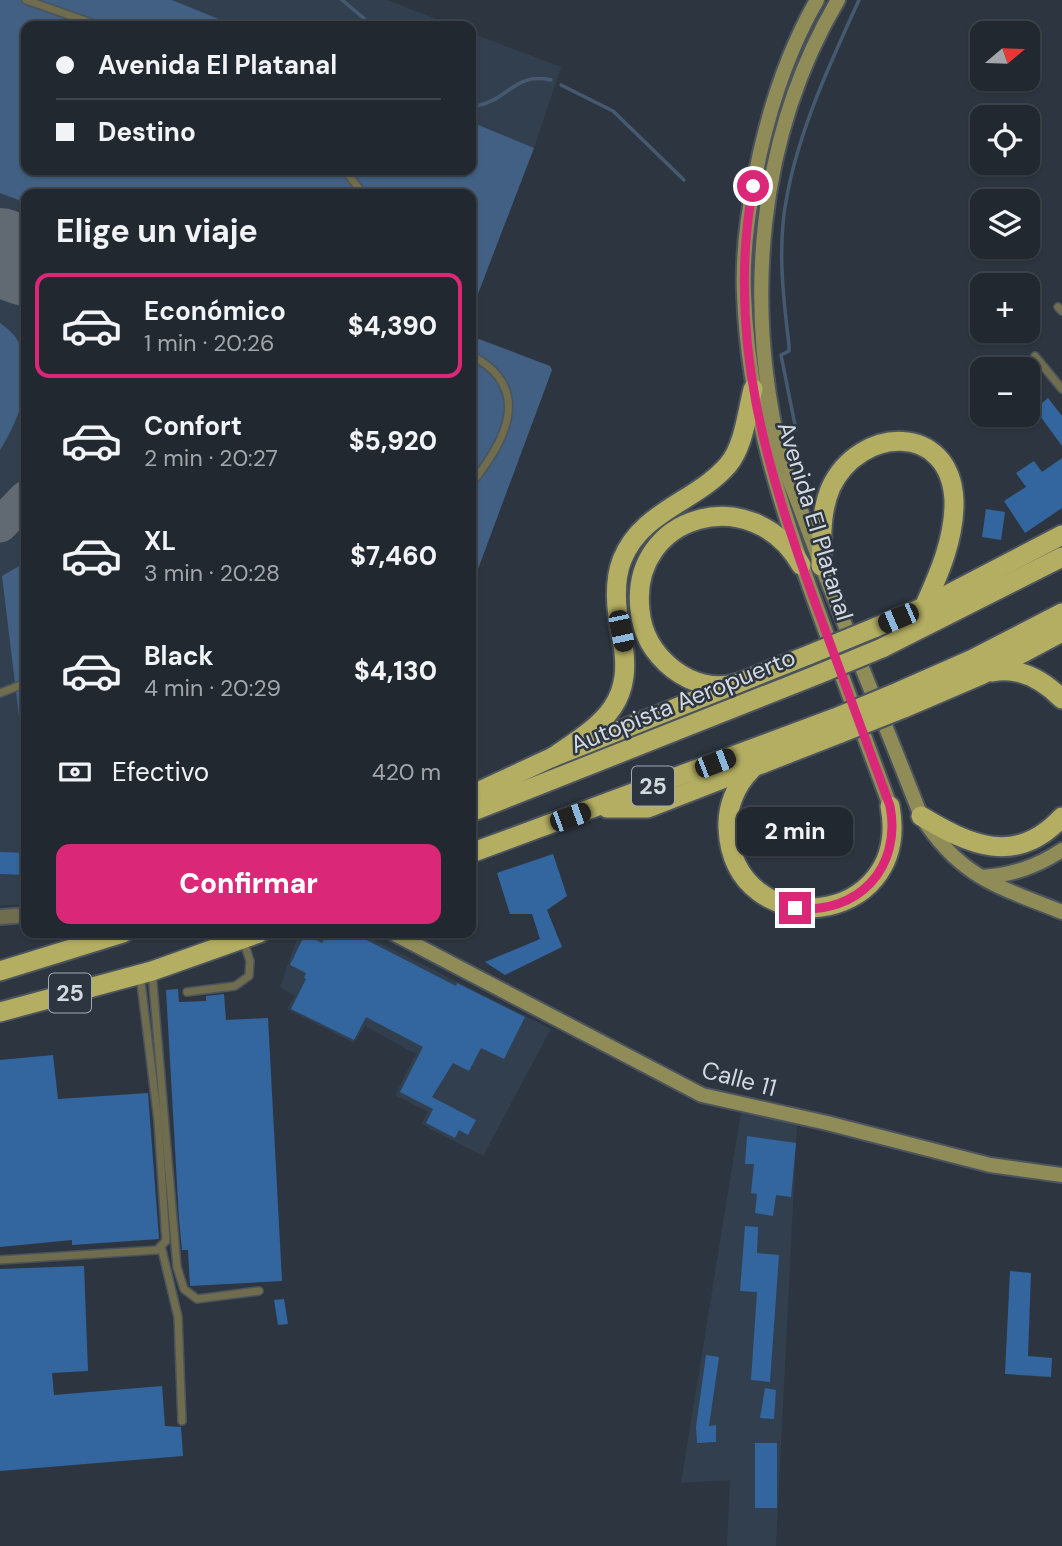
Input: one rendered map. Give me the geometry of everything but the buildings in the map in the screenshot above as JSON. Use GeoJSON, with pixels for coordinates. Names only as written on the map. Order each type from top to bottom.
{"type":"FeatureCollection","features":[{"type":"Feature","properties":{"kind":"highway"},"geometry":{"type":"LineString","coordinates":[[553,757],[603,721],[619,698],[624,681],[625,650],[617,613],[617,586],[621,562],[632,539],[650,520],[715,477],[729,464],[742,435],[753,389]]}},
{"type":"Feature","properties":{"kind":"highway"},"geometry":{"type":"LineString","coordinates":[[821,566],[825,505],[832,486],[850,462],[860,452],[888,441],[905,440],[921,445],[935,454],[945,467],[954,500],[947,552],[924,607]]}},
{"type":"Feature","properties":{"kind":"highway"},"geometry":{"type":"LineString","coordinates":[[738,683],[726,687],[700,683],[676,672],[657,654],[644,631],[639,605],[641,579],[652,555],[669,536],[691,522],[729,515],[755,521],[766,527],[787,543],[801,565]]}},
{"type":"Feature","properties":{"kind":"highway"},"geometry":{"type":"LineString","coordinates":[[476,793],[553,757],[924,607],[1062,535]]}},
{"type":"Feature","properties":{"kind":"highway","name":"Autopista Aeropuerto"},"geometry":{"type":"LineString","coordinates":[[476,809],[882,648],[1062,557]]}},
{"type":"Feature","properties":{"kind":"highway","name":"25"},"geometry":{"type":"LineString","coordinates":[[476,851],[838,725],[901,700],[1062,613]]}},
{"type":"Feature","properties":{"kind":"highway"},"geometry":{"type":"LineString","coordinates":[[981,674],[1062,632]]}},
{"type":"Feature","properties":{"kind":"highway"},"geometry":{"type":"LineString","coordinates":[[901,700],[1005,669],[1042,682],[1062,699]]}},
{"type":"Feature","properties":{"kind":"highway"},"geometry":{"type":"LineString","coordinates":[[595,808],[648,808],[751,770],[838,725]]}},
{"type":"Feature","properties":{"kind":"highway"},"geometry":{"type":"LineString","coordinates":[[751,770],[743,778],[732,799],[728,822],[730,846],[746,878],[763,894],[784,905],[807,909],[831,907],[862,891],[878,874],[889,853],[893,829],[890,806]]}},
{"type":"Feature","properties":{"kind":"highway"},"geometry":{"type":"LineString","coordinates":[[921,816],[963,840],[1002,847],[1039,836],[1062,817]]}},
{"type":"Feature","properties":{"kind":"highway","name":"25"},"geometry":{"type":"LineString","coordinates":[[0,971],[108,938]]}},
{"type":"Feature","properties":{"kind":"highway","name":"25"},"geometry":{"type":"LineString","coordinates":[[0,1012],[146,973],[245,938]]}},
{"type":"Feature","properties":{"kind":"main road","name":"Avenida El Platanal"},"geometry":{"type":"LineString","coordinates":[[817,0],[792,52],[765,132],[748,218],[744,294],[753,389],[767,458],[801,565],[890,806]]}},
{"type":"Feature","properties":{"kind":"main road","name":"Avenida El Platanal"},"geometry":{"type":"LineString","coordinates":[[838,0],[811,49],[781,134],[769,192],[760,295],[767,385],[782,458],[821,566],[921,816],[940,844],[979,877],[1062,912]]}},
{"type":"Feature","properties":{"kind":"main road"},"geometry":{"type":"LineString","coordinates":[[979,877],[1001,876],[1020,871],[1035,866],[1062,850]]}},
{"type":"Feature","properties":{"kind":"main road","name":"Calle 11"},"geometry":{"type":"LineString","coordinates":[[402,938],[702,1096],[827,1123],[990,1165],[1062,1175]]}},
{"type":"Feature","properties":{"kind":"street"},"geometry":{"type":"LineString","coordinates":[[0,917],[21,915]]}},
{"type":"Feature","properties":{"kind":"lane"},"geometry":{"type":"LineString","coordinates":[[26,0],[86,21]]}},
{"type":"Feature","properties":{"kind":"lane"},"geometry":{"type":"LineString","coordinates":[[1035,356],[1062,389]]}},
{"type":"Feature","properties":{"kind":"lane"},"geometry":{"type":"LineString","coordinates":[[476,358],[501,377],[508,396],[504,432],[495,452],[476,477]]}},
{"type":"Feature","properties":{"kind":"lane"},"geometry":{"type":"LineString","coordinates":[[0,694],[21,685]]}},
{"type":"Feature","properties":{"kind":"lane"},"geometry":{"type":"LineString","coordinates":[[187,992],[235,986],[249,976],[251,938]]}},
{"type":"Feature","properties":{"kind":"lane"},"geometry":{"type":"LineString","coordinates":[[0,1260],[157,1250],[166,1241],[146,973]]}},
{"type":"Feature","properties":{"kind":"lane"},"geometry":{"type":"LineString","coordinates":[[146,973],[166,1111],[177,1267],[184,1289],[197,1300],[259,1291]]}},
{"type":"Feature","properties":{"kind":"lane"},"geometry":{"type":"LineString","coordinates":[[161,1246],[178,1317],[182,1421]]}},
{"type":"Feature","properties":{"kind":"shaded area"},"geometry":{"type":"Polygon","coordinates":[[[0,0],[387,0],[441,21],[21,21],[21,175],[476,175],[476,35],[561,67],[534,148],[476,299],[476,189],[21,189],[21,904],[0,906],[0,0]]]}},
{"type":"Feature","properties":{"kind":"shaded area"},"geometry":{"type":"Polygon","coordinates":[[[0,0],[172,0],[224,21],[21,21],[21,175],[476,175],[476,124],[534,148],[476,299],[476,189],[21,189],[21,201],[0,193],[0,0]]]}},
{"type":"Feature","properties":{"kind":"shaded area"},"geometry":{"type":"Polygon","coordinates":[[[0,323],[21,347],[21,404],[0,450],[0,323]]]}},
{"type":"Feature","properties":{"kind":"shaded area"},"geometry":{"type":"Polygon","coordinates":[[[476,338],[550,366],[552,370],[476,575],[476,338]]]}},
{"type":"Feature","properties":{"kind":"shaded area"},"geometry":{"type":"Polygon","coordinates":[[[21,565],[21,725],[20,725],[2,576],[21,565]]]}},
{"type":"Feature","properties":{"kind":"shaded area"},"geometry":{"type":"Polygon","coordinates":[[[297,938],[370,938],[551,1029],[483,1156],[421,1124],[428,1112],[395,1095],[416,1054],[365,1026],[354,1043],[287,1009],[295,996],[280,987],[297,938]]]}},
{"type":"Feature","properties":{"kind":"shaded area"},"geometry":{"type":"Polygon","coordinates":[[[741,1112],[797,1124],[776,1546],[727,1546],[730,1480],[681,1483],[741,1112]]]}},
{"type":"Feature","properties":{"kind":"waterway"},"geometry":{"type":"LineString","coordinates":[[342,0],[367,21]]}},
{"type":"Feature","properties":{"kind":"waterway"},"geometry":{"type":"LineString","coordinates":[[796,430],[781,355],[789,351],[782,270],[784,214],[799,146],[827,71],[859,0]]}},
{"type":"Feature","properties":{"kind":"waterway"},"geometry":{"type":"LineString","coordinates":[[476,106],[487,103],[528,80],[551,80]]}},
{"type":"Feature","properties":{"kind":"waterway"},"geometry":{"type":"LineString","coordinates":[[561,85],[613,111],[684,180]]}},
{"type":"Feature","properties":{"kind":"taxiway"},"geometry":{"type":"LineString","coordinates":[[15,258],[21,261]]}},
{"type":"Feature","properties":{"kind":"taxiway"},"geometry":{"type":"LineString","coordinates":[[0,525],[21,503]]}},
{"type":"Feature","properties":{"kind":"runway"},"geometry":{"type":"LineString","coordinates":[[0,252],[21,260]]}},
{"type":"Feature","properties":{"kind":"route"},"geometry":{"type":"LineString","coordinates":[[753,186],[748,218],[744,294],[753,389],[767,458],[801,565],[890,806],[893,829],[889,853],[884,864],[862,891],[831,907],[795,908]]}}]}
